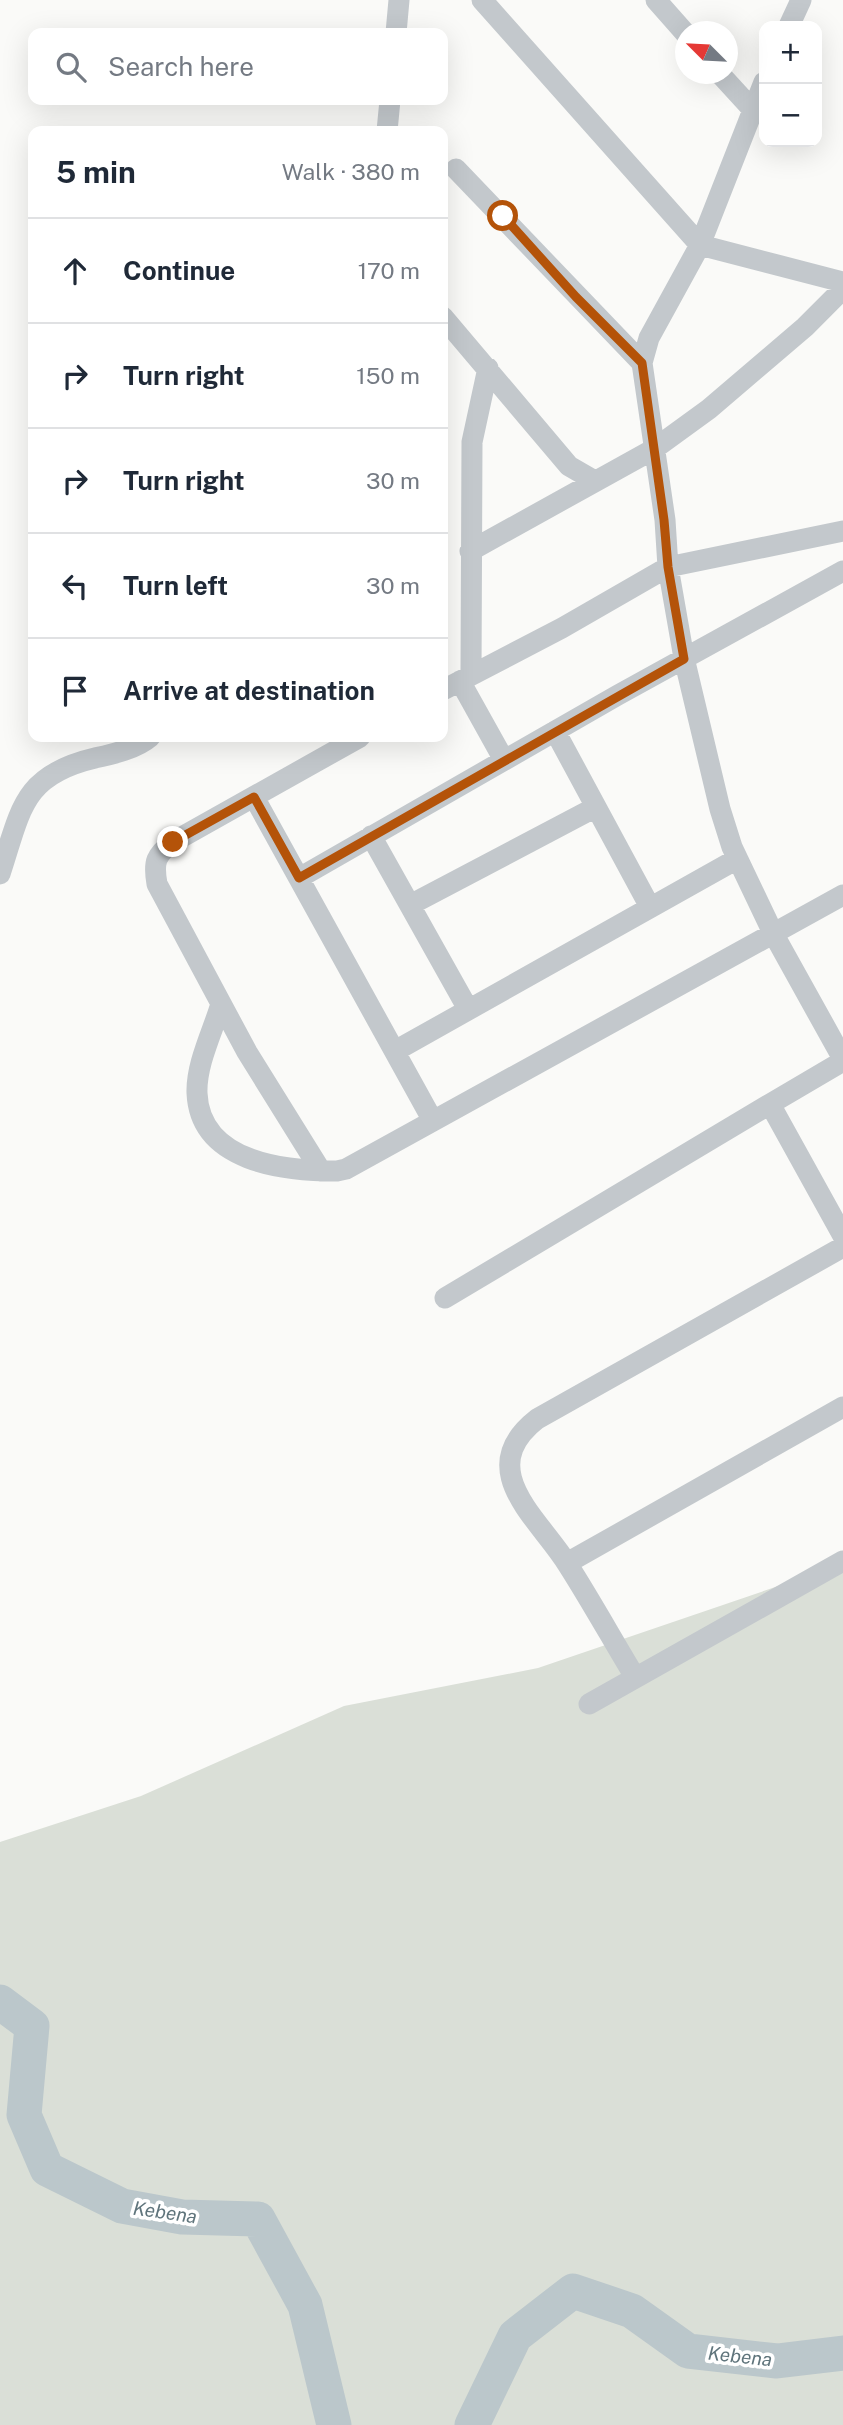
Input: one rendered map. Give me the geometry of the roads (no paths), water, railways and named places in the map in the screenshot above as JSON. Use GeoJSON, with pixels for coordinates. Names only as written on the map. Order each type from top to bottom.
{"type":"FeatureCollection","features":[{"type":"Feature","properties":{"kind":"street"},"geometry":{"type":"LineString","coordinates":[[396,28],[399,0]]}},
{"type":"Feature","properties":{"kind":"street"},"geometry":{"type":"LineString","coordinates":[[482,0],[699,245],[843,282]]}},
{"type":"Feature","properties":{"kind":"street"},"geometry":{"type":"LineString","coordinates":[[656,0],[675,22]]}},
{"type":"Feature","properties":{"kind":"street"},"geometry":{"type":"LineString","coordinates":[[791,21],[801,0]]}},
{"type":"Feature","properties":{"kind":"street"},"geometry":{"type":"LineString","coordinates":[[729,84],[752,109]]}},
{"type":"Feature","properties":{"kind":"street"},"geometry":{"type":"LineString","coordinates":[[445,1298],[843,1060],[773,933],[737,859],[720,809],[684,659],[668,567],[642,363],[649,338],[699,245],[763,84]]}},
{"type":"Feature","properties":{"kind":"street"},"geometry":{"type":"LineString","coordinates":[[387,126],[390,105]]}},
{"type":"Feature","properties":{"kind":"street"},"geometry":{"type":"LineString","coordinates":[[456,169],[642,363]]}},
{"type":"Feature","properties":{"kind":"street"},"geometry":{"type":"LineString","coordinates":[[471,551],[654,449],[709,409],[804,327],[843,289]]}},
{"type":"Feature","properties":{"kind":"street"},"geometry":{"type":"LineString","coordinates":[[448,323],[569,466],[595,481]]}},
{"type":"Feature","properties":{"kind":"street"},"geometry":{"type":"LineString","coordinates":[[488,368],[472,442],[471,551],[458,682],[504,760]]}},
{"type":"Feature","properties":{"kind":"street"},"geometry":{"type":"LineString","coordinates":[[458,682],[562,628],[668,567],[843,531]]}},
{"type":"Feature","properties":{"kind":"street"},"geometry":{"type":"LineString","coordinates":[[299,878],[555,731],[843,571]]}},
{"type":"Feature","properties":{"kind":"street"},"geometry":{"type":"LineString","coordinates":[[555,731],[650,907]]}},
{"type":"Feature","properties":{"kind":"street"},"geometry":{"type":"LineString","coordinates":[[0,874],[20,812],[32,790],[49,774],[77,762],[114,754],[139,742]]}},
{"type":"Feature","properties":{"kind":"street"},"geometry":{"type":"LineString","coordinates":[[321,1171],[221,1004],[157,884],[155,860],[156,855],[173,842],[349,742]]}},
{"type":"Feature","properties":{"kind":"street"},"geometry":{"type":"LineString","coordinates":[[254,797],[433,1121]]}},
{"type":"Feature","properties":{"kind":"street"},"geometry":{"type":"LineString","coordinates":[[410,905],[596,807]]}},
{"type":"Feature","properties":{"kind":"street"},"geometry":{"type":"LineString","coordinates":[[371,836],[468,1009]]}},
{"type":"Feature","properties":{"kind":"street"},"geometry":{"type":"LineString","coordinates":[[395,1051],[737,859]]}},
{"type":"Feature","properties":{"kind":"street"},"geometry":{"type":"LineString","coordinates":[[221,1004],[202,1065],[197,1093],[204,1122],[216,1140],[239,1156],[267,1164],[321,1171],[346,1169],[843,895]]}},
{"type":"Feature","properties":{"kind":"street"},"geometry":{"type":"LineString","coordinates":[[770,1104],[843,1236]]}},
{"type":"Feature","properties":{"kind":"street"},"geometry":{"type":"LineString","coordinates":[[635,1676],[567,1563],[530,1517],[518,1496],[510,1470],[512,1447],[523,1430],[537,1419],[843,1247]]}},
{"type":"Feature","properties":{"kind":"street"},"geometry":{"type":"LineString","coordinates":[[567,1563],[843,1407]]}},
{"type":"Feature","properties":{"kind":"street"},"geometry":{"type":"LineString","coordinates":[[590,1704],[635,1676],[843,1561]]}},
{"type":"Feature","properties":{"kind":"waterway","name":"Kebena"},"geometry":{"type":"LineString","coordinates":[[0,2002],[32,2026],[24,2115],[47,2169],[122,2206],[182,2217],[258,2219],[305,2305],[334,2425]]}},
{"type":"Feature","properties":{"kind":"waterway","name":"Kebena"},"geometry":{"type":"LineString","coordinates":[[472,2425],[515,2336],[573,2291],[632,2311],[688,2351],[777,2361],[843,2353]]}}]}
